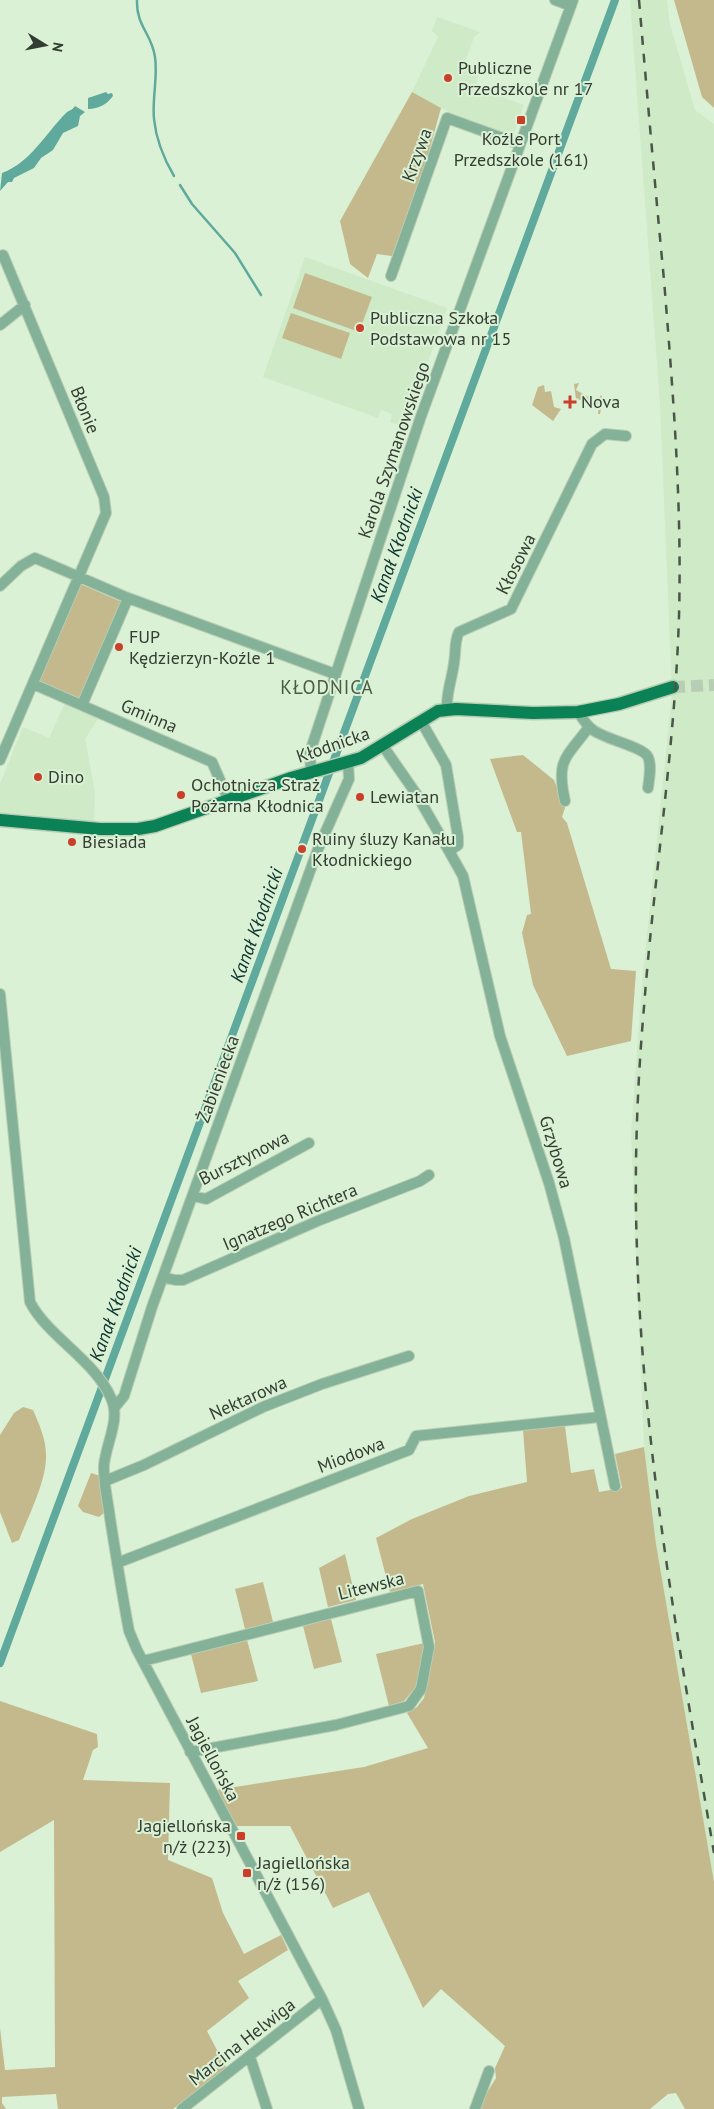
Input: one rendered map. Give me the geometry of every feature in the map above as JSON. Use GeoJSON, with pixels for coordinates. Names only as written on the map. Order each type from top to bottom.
{"type":"FeatureCollection","features":[{"type":"Feature","properties":{"kind":"main road","name":"Kłodnicka"},"geometry":{"type":"LineString","coordinates":[[0,820],[100,829],[138,829],[169,822],[311,773],[346,763],[383,746],[438,711],[446,709],[533,713],[578,712],[618,704],[673,687]]}},
{"type":"Feature","properties":{"kind":"street"},"geometry":{"type":"LineString","coordinates":[[555,0],[572,3]]}},
{"type":"Feature","properties":{"kind":"street","name":"Karola Szymanowskiego"},"geometry":{"type":"LineString","coordinates":[[311,773],[310,752],[420,419],[572,3]]}},
{"type":"Feature","properties":{"kind":"street","name":"Krzywa"},"geometry":{"type":"LineString","coordinates":[[391,276],[447,118],[519,144]]}},
{"type":"Feature","properties":{"kind":"street","name":"Błonie"},"geometry":{"type":"LineString","coordinates":[[0,760],[106,513],[104,497],[4,255]]}},
{"type":"Feature","properties":{"kind":"street"},"geometry":{"type":"LineString","coordinates":[[0,325],[25,305]]}},
{"type":"Feature","properties":{"kind":"street","name":"Kłosowa"},"geometry":{"type":"LineString","coordinates":[[446,709],[446,697],[454,663],[455,639],[458,632],[511,609],[592,444],[605,434],[626,436]]}},
{"type":"Feature","properties":{"kind":"street"},"geometry":{"type":"LineString","coordinates":[[0,586],[21,566],[36,558],[78,578],[128,598],[335,674]]}},
{"type":"Feature","properties":{"kind":"street"},"geometry":{"type":"LineString","coordinates":[[82,705],[128,598]]}},
{"type":"Feature","properties":{"kind":"street","name":"Gminna"},"geometry":{"type":"LineString","coordinates":[[33,684],[212,762],[229,801]]}},
{"type":"Feature","properties":{"kind":"street"},"geometry":{"type":"LineString","coordinates":[[578,712],[589,727],[614,742],[644,751],[650,766],[648,788]]}},
{"type":"Feature","properties":{"kind":"street"},"geometry":{"type":"LineString","coordinates":[[421,721],[446,765],[458,837],[458,845],[449,851]]}},
{"type":"Feature","properties":{"kind":"street"},"geometry":{"type":"LineString","coordinates":[[565,801],[560,779],[561,765],[589,727]]}},
{"type":"Feature","properties":{"kind":"street","name":"Grzybowa"},"geometry":{"type":"LineString","coordinates":[[383,746],[417,794],[463,876],[495,1020],[549,1183],[564,1238],[615,1486]]}},
{"type":"Feature","properties":{"kind":"street","name":"Żabieniecka"},"geometry":{"type":"LineString","coordinates":[[115,1407],[124,1396],[163,1277],[318,849],[349,779],[346,763]]}},
{"type":"Feature","properties":{"kind":"street"},"geometry":{"type":"LineString","coordinates":[[0,994],[4,1080],[30,1302],[37,1316],[66,1342],[93,1371],[111,1396],[115,1407]]}},
{"type":"Feature","properties":{"kind":"street","name":"Bursztynowa"},"geometry":{"type":"LineString","coordinates":[[193,1196],[206,1199],[309,1143]]}},
{"type":"Feature","properties":{"kind":"street","name":"Ignatzego Richtera"},"geometry":{"type":"LineString","coordinates":[[163,1277],[183,1280],[320,1220],[420,1182],[428,1175]]}},
{"type":"Feature","properties":{"kind":"street","name":"Nektarowa"},"geometry":{"type":"LineString","coordinates":[[105,1481],[144,1465],[263,1407],[322,1384],[409,1356]]}},
{"type":"Feature","properties":{"kind":"street","name":"Jagiellońska"},"geometry":{"type":"LineString","coordinates":[[115,1407],[114,1421],[104,1463],[105,1481],[129,1631],[190,1752],[322,1999],[336,2030],[359,2109]]}},
{"type":"Feature","properties":{"kind":"street","name":"Miodowa"},"geometry":{"type":"LineString","coordinates":[[117,1563],[409,1450],[416,1436],[600,1417]]}},
{"type":"Feature","properties":{"kind":"street","name":"Litewska"},"geometry":{"type":"LineString","coordinates":[[143,1662],[418,1591],[429,1647],[421,1689],[409,1706],[336,1725],[190,1752]]}},
{"type":"Feature","properties":{"kind":"street","name":"Marcina Helwiga"},"geometry":{"type":"LineString","coordinates":[[188,2107],[322,1999]]}},
{"type":"Feature","properties":{"kind":"street"},"geometry":{"type":"LineString","coordinates":[[250,2057],[267,2109]]}},
{"type":"Feature","properties":{"kind":"street"},"geometry":{"type":"LineString","coordinates":[[475,2109],[490,2071]]}},
{"type":"Feature","properties":{"kind":"shaded area"},"geometry":{"type":"Polygon","coordinates":[[[630,0],[667,0],[670,24],[695,110],[714,124],[714,1882],[656,1544],[644,1447],[631,1133],[642,983],[672,694],[660,404],[630,0]]]}},
{"type":"Feature","properties":{"kind":"shaded area"},"geometry":{"type":"Polygon","coordinates":[[[674,0],[714,0],[714,108],[702,97],[674,0]]]}},
{"type":"Feature","properties":{"kind":"shaded area","name":"Publiczne Przedszkole nr 17"},"geometry":{"type":"Polygon","coordinates":[[[437,17],[480,32],[474,37],[465,62],[467,67],[476,70],[478,75],[476,87],[524,105],[513,136],[449,112],[412,92],[438,37],[432,31],[437,17]]]}},
{"type":"Feature","properties":{"kind":"shaded area"},"geometry":{"type":"Polygon","coordinates":[[[412,92],[441,108],[425,166],[392,256],[377,254],[368,278],[350,264],[340,221],[412,92]]]}},
{"type":"Feature","properties":{"kind":"shaded area","name":"Publiczna Szkoła Podstawowa nr 15"},"geometry":{"type":"Polygon","coordinates":[[[305,257],[447,308],[405,428],[390,422],[392,414],[381,410],[378,418],[263,377],[305,257]]]}},
{"type":"Feature","properties":{"kind":"shaded area"},"geometry":{"type":"Polygon","coordinates":[[[305,273],[372,297],[359,332],[293,308],[305,273]]]}},
{"type":"Feature","properties":{"kind":"shaded area"},"geometry":{"type":"Polygon","coordinates":[[[291,313],[350,333],[341,359],[282,338],[291,313]]]}},
{"type":"Feature","properties":{"kind":"shaded area"},"geometry":{"type":"Polygon","coordinates":[[[579,383],[576,390],[597,402],[601,395],[603,398],[600,414],[598,414],[599,404],[576,399],[574,384],[579,383]]]}},
{"type":"Feature","properties":{"kind":"shaded area"},"geometry":{"type":"Polygon","coordinates":[[[544,385],[545,392],[551,391],[554,407],[561,409],[553,421],[532,405],[538,387],[544,385]]]}},
{"type":"Feature","properties":{"kind":"shaded area"},"geometry":{"type":"Polygon","coordinates":[[[80,584],[122,602],[80,700],[42,684],[39,679],[80,584]]]}},
{"type":"Feature","properties":{"kind":"shaded area"},"geometry":{"type":"Polygon","coordinates":[[[65,703],[99,717],[85,739],[95,792],[94,822],[0,812],[0,784],[23,727],[49,738],[65,703]]]}},
{"type":"Feature","properties":{"kind":"shaded area"},"geometry":{"type":"Polygon","coordinates":[[[523,755],[554,780],[565,808],[562,817],[567,823],[611,969],[636,971],[631,1041],[567,1056],[533,985],[522,933],[527,915],[531,914],[521,832],[517,832],[490,759],[523,755]]]}},
{"type":"Feature","properties":{"kind":"shaded area"},"geometry":{"type":"Polygon","coordinates":[[[23,1407],[33,1410],[40,1426],[46,1455],[43,1476],[36,1498],[19,1540],[12,1543],[0,1512],[0,1435],[14,1413],[23,1407]]]}},
{"type":"Feature","properties":{"kind":"shaded area"},"geometry":{"type":"Polygon","coordinates":[[[565,1426],[571,1473],[594,1469],[599,1492],[622,1488],[615,1454],[644,1447],[656,1544],[714,1882],[714,2109],[685,2109],[676,2093],[668,2094],[650,2109],[477,2109],[496,2078],[495,2068],[505,2046],[441,1989],[423,2008],[369,1892],[333,1908],[290,1826],[235,1826],[215,1790],[364,1767],[428,1748],[407,1713],[417,1707],[424,1698],[435,1642],[423,1584],[390,1592],[376,1538],[412,1519],[469,1496],[527,1482],[523,1430],[565,1426]]]}},
{"type":"Feature","properties":{"kind":"shaded area"},"geometry":{"type":"Polygon","coordinates":[[[91,1473],[101,1476],[105,1512],[99,1517],[83,1512],[78,1506],[91,1473]]]}},
{"type":"Feature","properties":{"kind":"shaded area"},"geometry":{"type":"Polygon","coordinates":[[[345,1554],[356,1600],[328,1607],[319,1568],[345,1554]]]}},
{"type":"Feature","properties":{"kind":"shaded area"},"geometry":{"type":"Polygon","coordinates":[[[263,1582],[273,1622],[245,1629],[235,1589],[263,1582]]]}},
{"type":"Feature","properties":{"kind":"shaded area"},"geometry":{"type":"Polygon","coordinates":[[[331,1619],[342,1662],[314,1669],[303,1626],[331,1619]]]}},
{"type":"Feature","properties":{"kind":"shaded area"},"geometry":{"type":"Polygon","coordinates":[[[247,1640],[258,1681],[201,1693],[191,1654],[247,1640]]]}},
{"type":"Feature","properties":{"kind":"shaded area"},"geometry":{"type":"Polygon","coordinates":[[[424,1643],[416,1687],[404,1701],[389,1706],[376,1654],[424,1643]]]}},
{"type":"Feature","properties":{"kind":"shaded area"},"geometry":{"type":"Polygon","coordinates":[[[0,1701],[97,1734],[98,1747],[93,1750],[83,1780],[170,1783],[168,1860],[212,1878],[223,1913],[244,1954],[281,1935],[288,1950],[238,1981],[249,1998],[207,2031],[227,2069],[173,2109],[58,2109],[56,2094],[2,2097],[2,2103],[6,2109],[0,2109],[0,2028],[5,2070],[55,2067],[54,1820],[0,1852],[0,1701]]]}},
{"type":"Feature","properties":{"kind":"water"},"geometry":{"type":"Polygon","coordinates":[[[106,92],[108,94],[112,93],[113,96],[102,106],[88,109],[88,98],[106,92]]]}},
{"type":"Feature","properties":{"kind":"water"},"geometry":{"type":"Polygon","coordinates":[[[75,106],[85,112],[80,116],[78,126],[63,133],[53,150],[41,158],[34,168],[14,178],[12,182],[8,182],[0,191],[2,173],[29,155],[66,113],[75,106]]]}},
{"type":"Feature","properties":{"kind":"waterway"},"geometry":{"type":"LineString","coordinates":[[137,0],[139,17],[151,42],[155,57],[154,119],[157,134],[164,156],[174,176]]}},
{"type":"Feature","properties":{"kind":"waterway","name":"Kanał Kłodnicki"},"geometry":{"type":"LineString","coordinates":[[0,1663],[615,0]]}},
{"type":"Feature","properties":{"kind":"waterway"},"geometry":{"type":"LineString","coordinates":[[180,185],[192,204],[235,253],[261,295]]}},
{"type":"Feature","properties":{"kind":"tunnel"},"geometry":{"type":"LineString","coordinates":[[673,687],[714,685]]}},
{"type":"Feature","properties":{"kind":"railway"},"geometry":{"type":"LineString","coordinates":[[639,0],[671,364],[678,490],[680,574],[677,665],[669,763],[648,958],[640,1068],[636,1159],[637,1250],[647,1402],[655,1477],[676,1627],[714,1853]]}},
{"type":"Feature","properties":{"kind":"place","name":"Publiczne Przedszkole nr 17"},"geometry":{"type":"Point","coordinates":[448,78]}},
{"type":"Feature","properties":{"kind":"place","name":"Koźle Port Przedszkole (161)"},"geometry":{"type":"Point","coordinates":[521,120]}},
{"type":"Feature","properties":{"kind":"place","name":"Publiczna Szkoła Podstawowa nr 15"},"geometry":{"type":"Point","coordinates":[360,328]}},
{"type":"Feature","properties":{"kind":"place","name":"Nova"},"geometry":{"type":"Point","coordinates":[570,402]}},
{"type":"Feature","properties":{"kind":"place","name":"FUP Kędzierzyn-Koźle 1"},"geometry":{"type":"Point","coordinates":[119,647]}},
{"type":"Feature","properties":{"kind":"place","name":"Dino"},"geometry":{"type":"Point","coordinates":[38,777]}},
{"type":"Feature","properties":{"kind":"place","name":"Ochotnicza Straż Pożarna Kłodnica"},"geometry":{"type":"Point","coordinates":[181,795]}},
{"type":"Feature","properties":{"kind":"place","name":"Lewiatan"},"geometry":{"type":"Point","coordinates":[360,797]}},
{"type":"Feature","properties":{"kind":"place","name":"Biesiada"},"geometry":{"type":"Point","coordinates":[72,842]}},
{"type":"Feature","properties":{"kind":"place","name":"Ruiny śluzy Kanału Kłodnickiego"},"geometry":{"type":"Point","coordinates":[302,849]}},
{"type":"Feature","properties":{"kind":"place","name":"Jagiellońska n/ż (223)"},"geometry":{"type":"Point","coordinates":[241,1836]}},
{"type":"Feature","properties":{"kind":"place","name":"Jagiellońska n/ż (156)"},"geometry":{"type":"Point","coordinates":[247,1873]}},
{"type":"Feature","properties":{"kind":"district","name":"KŁODNICA"},"geometry":{"type":"Point","coordinates":[327,687]}}]}
